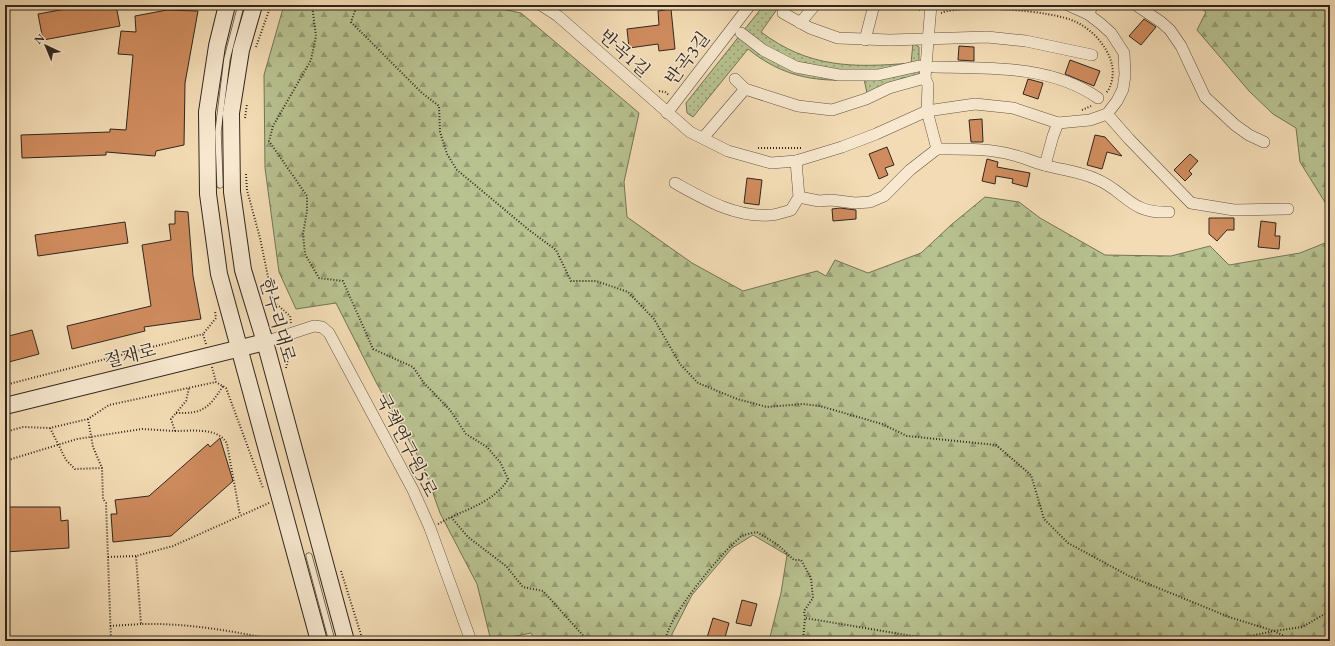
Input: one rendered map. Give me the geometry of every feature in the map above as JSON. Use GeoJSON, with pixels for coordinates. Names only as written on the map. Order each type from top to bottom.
{"type":"FeatureCollection","features":[{"type":"Feature","properties":{"kind":"street"},"geometry":{"type":"LineString","coordinates":[[227,5],[217,46],[207,112],[208,194],[219,274],[319,641]]}},
{"type":"Feature","properties":{"kind":"street","name":"한누리대로"},"geometry":{"type":"LineString","coordinates":[[254,5],[241,50],[231,113],[232,192],[243,270],[265,342],[346,641]]}},
{"type":"Feature","properties":{"kind":"street","name":"반곡1길"},"geometry":{"type":"LineString","coordinates":[[541,5],[558,16],[690,132],[728,151],[742,156],[771,162],[796,161],[876,134],[927,111],[975,104],[1013,108],[1058,124]]}},
{"type":"Feature","properties":{"kind":"street","name":"반곡3길"},"geometry":{"type":"LineString","coordinates":[[667,113],[750,5]]}},
{"type":"Feature","properties":{"kind":"street"},"geometry":{"type":"LineString","coordinates":[[800,23],[815,5]]}},
{"type":"Feature","properties":{"kind":"street"},"geometry":{"type":"LineString","coordinates":[[865,40],[874,5]]}},
{"type":"Feature","properties":{"kind":"street"},"geometry":{"type":"LineString","coordinates":[[1046,165],[1053,136],[1058,124],[1090,120],[1107,114],[1117,101],[1123,89],[1125,75],[1124,53],[1110,33],[1091,10],[1068,5]]}},
{"type":"Feature","properties":{"kind":"street"},"geometry":{"type":"LineString","coordinates":[[1136,5],[1170,30],[1181,46],[1206,97],[1211,103],[1222,114],[1245,132],[1264,142]]}},
{"type":"Feature","properties":{"kind":"street"},"geometry":{"type":"LineString","coordinates":[[931,10],[925,78],[928,85],[927,111],[937,149]]}},
{"type":"Feature","properties":{"kind":"street"},"geometry":{"type":"LineString","coordinates":[[783,13],[800,23],[838,38],[865,40],[987,37],[1026,41],[1092,55]]}},
{"type":"Feature","properties":{"kind":"street"},"geometry":{"type":"LineString","coordinates":[[741,33],[763,50],[796,67],[839,74],[878,75],[919,66]]}},
{"type":"Feature","properties":{"kind":"street"},"geometry":{"type":"LineString","coordinates":[[934,67],[991,68],[1025,71],[1070,82],[1085,89],[1098,98]]}},
{"type":"Feature","properties":{"kind":"street"},"geometry":{"type":"LineString","coordinates":[[735,79],[745,89],[798,106],[832,110],[866,99],[889,88],[925,78]]}},
{"type":"Feature","properties":{"kind":"street"},"geometry":{"type":"LineString","coordinates":[[703,138],[745,89]]}},
{"type":"Feature","properties":{"kind":"street"},"geometry":{"type":"LineString","coordinates":[[1107,114],[1139,150],[1191,203],[1234,210],[1288,209]]}},
{"type":"Feature","properties":{"kind":"street"},"geometry":{"type":"LineString","coordinates":[[799,197],[819,201],[831,200],[855,203],[870,202],[884,196],[910,170],[937,149],[988,150],[1012,154],[1095,178],[1110,186],[1123,198],[1144,210],[1154,213],[1169,212]]}},
{"type":"Feature","properties":{"kind":"street"},"geometry":{"type":"LineString","coordinates":[[675,183],[707,200],[738,212],[757,215],[772,215],[791,210],[799,197],[796,161]]}},
{"type":"Feature","properties":{"kind":"street","name":"국책연구원5로"},"geometry":{"type":"LineString","coordinates":[[265,342],[314,326],[322,327],[329,333],[413,490],[430,528],[471,641]]}},
{"type":"Feature","properties":{"kind":"street","name":"절재로"},"geometry":{"type":"LineString","coordinates":[[5,406],[265,342]]}},
{"type":"Feature","properties":{"kind":"lane"},"geometry":{"type":"LineString","coordinates":[[220,185],[218,132],[226,59],[241,5]]}},
{"type":"Feature","properties":{"kind":"lane"},"geometry":{"type":"LineString","coordinates":[[309,556],[332,641]]}},
{"type":"Feature","properties":{"kind":"path"},"geometry":{"type":"LineString","coordinates":[[312,5],[316,36],[311,60],[273,126],[269,141],[307,196],[307,211],[303,234],[305,254],[319,278],[343,281],[373,349],[413,367],[424,383],[450,410],[466,434],[487,447],[500,462],[508,479],[503,488],[482,502],[430,528]]}},
{"type":"Feature","properties":{"kind":"path"},"geometry":{"type":"LineString","coordinates":[[357,5],[351,22],[422,93],[439,106],[440,132],[447,154],[457,170],[529,230],[556,250],[571,282],[596,281],[628,292],[654,319],[680,364],[698,383],[737,399],[767,407],[803,404],[820,406],[882,424],[907,436],[996,445],[1031,475],[1044,519],[1068,543],[1129,576],[1229,617],[1274,631],[1294,641]]}},
{"type":"Feature","properties":{"kind":"path"},"geometry":{"type":"LineString","coordinates":[[902,5],[918,9],[924,14],[931,10],[981,8],[1025,11],[1076,22],[1096,37],[1110,56],[1114,72],[1107,92],[1098,98]]}},
{"type":"Feature","properties":{"kind":"path"},"geometry":{"type":"LineString","coordinates":[[5,385],[203,334]]}},
{"type":"Feature","properties":{"kind":"path"},"geometry":{"type":"LineString","coordinates":[[5,432],[23,428],[50,428],[88,419],[109,405],[216,382]]}},
{"type":"Feature","properties":{"kind":"path"},"geometry":{"type":"LineString","coordinates":[[176,413],[201,411],[211,405],[223,386]]}},
{"type":"Feature","properties":{"kind":"path"},"geometry":{"type":"LineString","coordinates":[[175,431],[171,419],[186,401],[189,388]]}},
{"type":"Feature","properties":{"kind":"path"},"geometry":{"type":"LineString","coordinates":[[88,419],[96,457],[102,468],[103,499],[106,503],[111,641]]}},
{"type":"Feature","properties":{"kind":"path"},"geometry":{"type":"LineString","coordinates":[[50,428],[66,460],[75,469],[102,468]]}},
{"type":"Feature","properties":{"kind":"path"},"geometry":{"type":"LineString","coordinates":[[5,461],[58,444],[91,437],[142,430],[216,433],[223,437],[227,444],[240,516]]}},
{"type":"Feature","properties":{"kind":"path"},"geometry":{"type":"LineString","coordinates":[[108,557],[136,556],[173,546],[269,503]]}},
{"type":"Feature","properties":{"kind":"path"},"geometry":{"type":"LineString","coordinates":[[450,518],[468,537],[506,566],[523,587],[542,591],[588,641]]}},
{"type":"Feature","properties":{"kind":"path"},"geometry":{"type":"LineString","coordinates":[[666,641],[665,636],[676,616],[713,564],[743,535],[757,532],[778,544],[794,560],[801,560],[811,578],[813,598],[804,611],[805,618],[803,641]]}},
{"type":"Feature","properties":{"kind":"path"},"geometry":{"type":"LineString","coordinates":[[136,556],[141,624]]}},
{"type":"Feature","properties":{"kind":"path"},"geometry":{"type":"LineString","coordinates":[[1227,641],[1302,626],[1330,610]]}},
{"type":"Feature","properties":{"kind":"path"},"geometry":{"type":"LineString","coordinates":[[805,618],[942,641]]}},
{"type":"Feature","properties":{"kind":"path"},"geometry":{"type":"LineString","coordinates":[[110,626],[177,624],[204,627],[280,641]]}},
{"type":"Feature","properties":{"kind":"green space"},"geometry":{"type":"Polygon","coordinates":[[[284,5],[488,6],[521,13],[639,113],[624,182],[627,217],[692,263],[743,291],[817,271],[826,276],[835,260],[868,273],[921,253],[951,225],[985,197],[1019,202],[1040,218],[1105,255],[1171,256],[1210,246],[1229,265],[1300,253],[1330,241],[1330,641],[769,641],[781,593],[787,555],[753,535],[732,548],[692,595],[672,634],[672,641],[536,641],[531,633],[491,641],[477,584],[440,513],[423,465],[377,384],[336,303],[296,309],[279,272],[265,168],[264,75],[284,5]]]}},
{"type":"Feature","properties":{"kind":"green space"},"geometry":{"type":"Polygon","coordinates":[[[764,5],[780,5],[761,32],[779,44],[797,53],[832,63],[851,65],[890,65],[911,63],[913,43],[919,47],[919,76],[903,78],[867,93],[864,79],[832,80],[802,76],[788,72],[761,59],[748,49],[693,117],[687,113],[686,103],[764,5]]]}},
{"type":"Feature","properties":{"kind":"green space"},"geometry":{"type":"Polygon","coordinates":[[[1196,5],[1330,5],[1330,235],[1328,207],[1300,162],[1296,128],[1273,114],[1249,91],[1197,30],[1206,12],[1196,5]]]}},
{"type":"Feature","properties":{"kind":"building"},"geometry":{"type":"Polygon","coordinates":[[[88,5],[116,5],[120,26],[43,40],[38,14],[88,5]]]}},
{"type":"Feature","properties":{"kind":"building"},"geometry":{"type":"Polygon","coordinates":[[[671,9],[675,49],[659,51],[658,44],[629,48],[627,29],[659,25],[658,11],[671,9]]]}},
{"type":"Feature","properties":{"kind":"building"},"geometry":{"type":"Polygon","coordinates":[[[167,10],[198,11],[185,83],[184,145],[156,151],[155,156],[106,152],[106,155],[22,158],[21,135],[110,132],[110,129],[126,130],[133,55],[118,54],[121,31],[136,32],[135,16],[167,10]]]}},
{"type":"Feature","properties":{"kind":"building"},"geometry":{"type":"Polygon","coordinates":[[[1144,19],[1156,27],[1141,45],[1129,36],[1144,19]]]}},
{"type":"Feature","properties":{"kind":"building"},"geometry":{"type":"Polygon","coordinates":[[[959,46],[974,47],[974,61],[958,60],[959,46]]]}},
{"type":"Feature","properties":{"kind":"building"},"geometry":{"type":"Polygon","coordinates":[[[1070,60],[1100,71],[1094,86],[1065,74],[1070,60]]]}},
{"type":"Feature","properties":{"kind":"building"},"geometry":{"type":"Polygon","coordinates":[[[1028,79],[1043,83],[1038,99],[1023,94],[1028,79]]]}},
{"type":"Feature","properties":{"kind":"building"},"geometry":{"type":"Polygon","coordinates":[[[982,119],[983,142],[971,142],[969,120],[982,119]]]}},
{"type":"Feature","properties":{"kind":"building"},"geometry":{"type":"Polygon","coordinates":[[[1095,135],[1105,137],[1122,156],[1107,152],[1102,169],[1087,165],[1095,135]]]}},
{"type":"Feature","properties":{"kind":"building"},"geometry":{"type":"Polygon","coordinates":[[[887,147],[894,165],[885,168],[888,175],[879,179],[869,154],[887,147]]]}},
{"type":"Feature","properties":{"kind":"building"},"geometry":{"type":"Polygon","coordinates":[[[1190,154],[1198,161],[1189,171],[1192,174],[1185,181],[1174,170],[1190,154]]]}},
{"type":"Feature","properties":{"kind":"building"},"geometry":{"type":"Polygon","coordinates":[[[987,159],[998,162],[997,167],[1030,173],[1027,187],[1012,183],[1013,179],[996,176],[995,184],[982,181],[987,159]]]}},
{"type":"Feature","properties":{"kind":"building"},"geometry":{"type":"Polygon","coordinates":[[[747,178],[762,180],[759,205],[744,203],[747,178]]]}},
{"type":"Feature","properties":{"kind":"building"},"geometry":{"type":"Polygon","coordinates":[[[840,208],[856,210],[856,219],[833,221],[832,209],[840,208]]]}},
{"type":"Feature","properties":{"kind":"building"},"geometry":{"type":"Polygon","coordinates":[[[175,211],[188,212],[193,276],[201,319],[144,327],[145,331],[72,349],[67,326],[151,306],[142,245],[171,240],[169,224],[175,224],[175,211]]]}},
{"type":"Feature","properties":{"kind":"building"},"geometry":{"type":"Polygon","coordinates":[[[1209,218],[1234,218],[1234,230],[1227,230],[1217,241],[1209,234],[1209,218]]]}},
{"type":"Feature","properties":{"kind":"building"},"geometry":{"type":"Polygon","coordinates":[[[1261,221],[1276,223],[1275,236],[1280,236],[1279,249],[1258,247],[1261,221]]]}},
{"type":"Feature","properties":{"kind":"building"},"geometry":{"type":"Polygon","coordinates":[[[125,222],[128,243],[38,256],[35,235],[125,222]]]}},
{"type":"Feature","properties":{"kind":"building"},"geometry":{"type":"Polygon","coordinates":[[[32,330],[39,354],[5,363],[5,337],[32,330]]]}},
{"type":"Feature","properties":{"kind":"building"},"geometry":{"type":"Polygon","coordinates":[[[220,438],[233,481],[171,536],[113,542],[111,514],[117,514],[115,500],[149,496],[208,444],[210,447],[220,438]]]}},
{"type":"Feature","properties":{"kind":"building"},"geometry":{"type":"Polygon","coordinates":[[[5,507],[60,507],[61,521],[68,520],[69,548],[5,552],[5,507]]]}},
{"type":"Feature","properties":{"kind":"building"},"geometry":{"type":"Polygon","coordinates":[[[742,600],[757,604],[751,626],[736,623],[742,600]]]}},
{"type":"Feature","properties":{"kind":"building"},"geometry":{"type":"Polygon","coordinates":[[[713,618],[729,623],[724,641],[706,641],[713,618]]]}}]}
